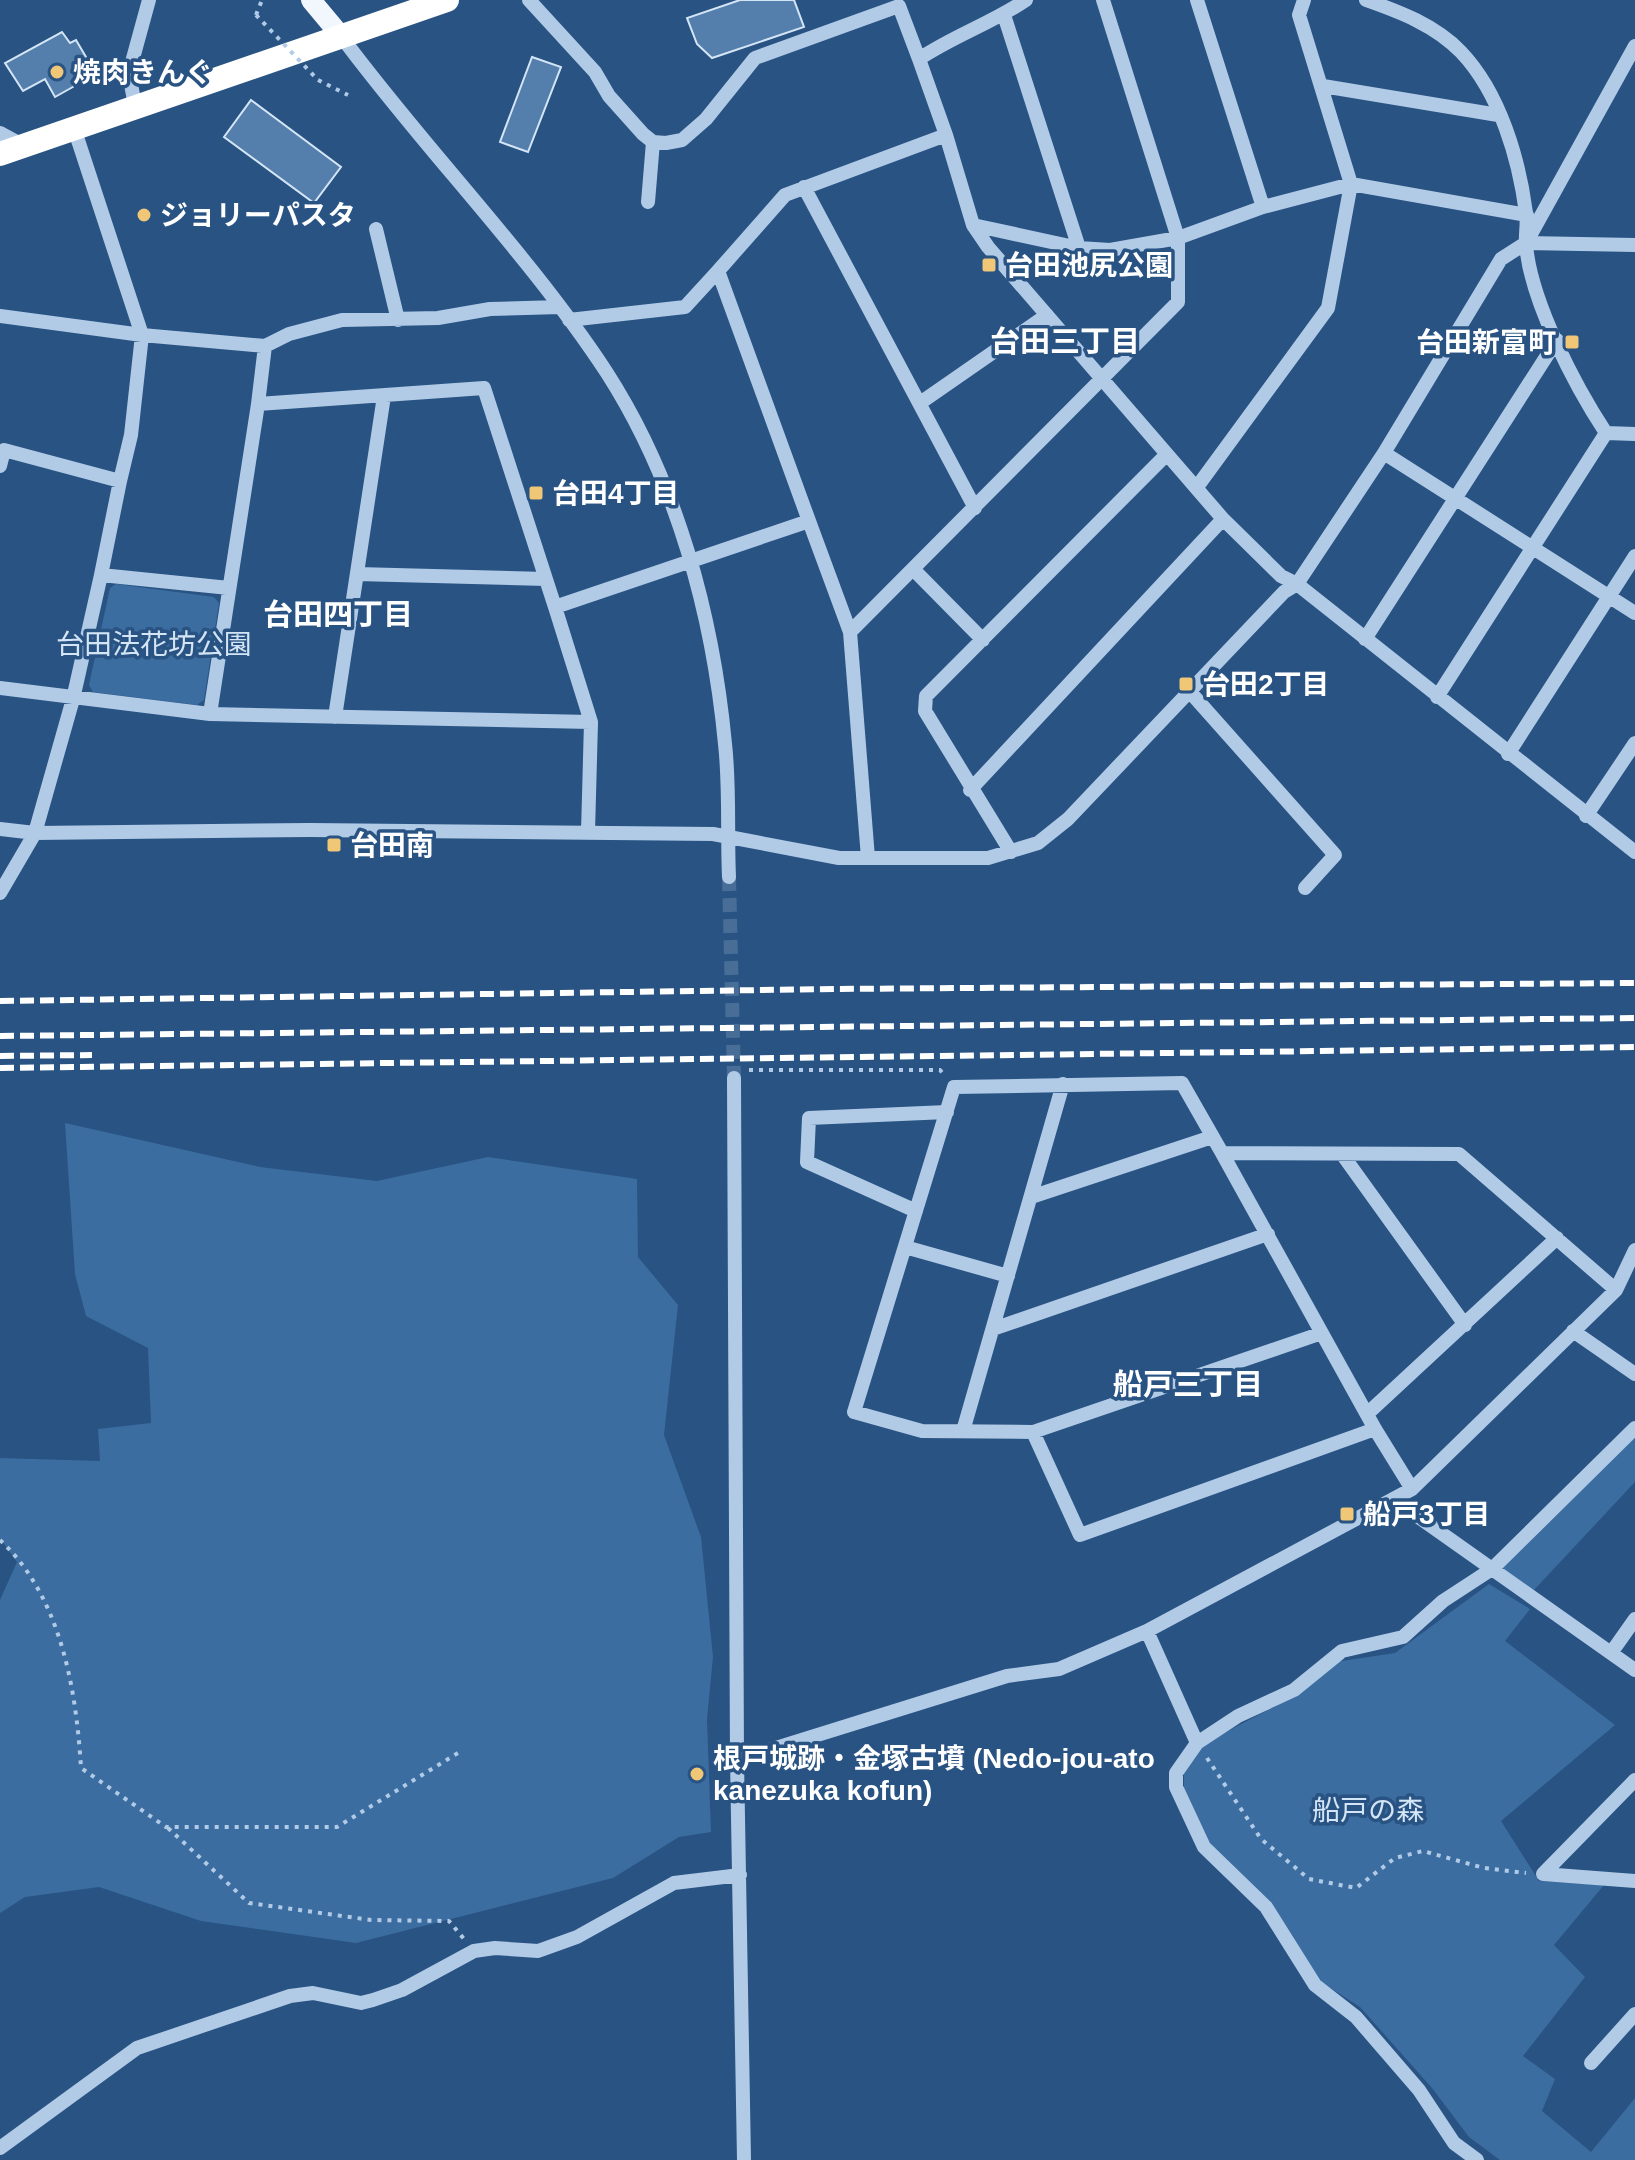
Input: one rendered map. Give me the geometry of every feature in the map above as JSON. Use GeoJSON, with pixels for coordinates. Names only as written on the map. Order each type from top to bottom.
{"type":"FeatureCollection","features":[{"type":"Feature","properties":{"kind":"highway"},"geometry":{"type":"LineString","coordinates":[[0,154],[447,0]]}},
{"type":"Feature","properties":{"kind":"main road"},"geometry":{"type":"LineString","coordinates":[[311,0],[341,36]]}},
{"type":"Feature","properties":{"kind":"street"},"geometry":{"type":"LineString","coordinates":[[135,106],[129,73],[149,0]]}},
{"type":"Feature","properties":{"kind":"street"},"geometry":{"type":"LineString","coordinates":[[529,0],[595,72],[634,125],[653,142],[682,140],[706,119],[755,58],[900,3],[946,135],[973,225],[1166,455],[1223,519],[1281,576],[1297,584],[1635,852]]}},
{"type":"Feature","properties":{"kind":"street"},"geometry":{"type":"LineString","coordinates":[[919,59],[952,38],[1004,15],[1026,0]]}},
{"type":"Feature","properties":{"kind":"street"},"geometry":{"type":"LineString","coordinates":[[850,632],[1178,302],[1178,238],[1103,0]]}},
{"type":"Feature","properties":{"kind":"street"},"geometry":{"type":"LineString","coordinates":[[1197,0],[1263,207]]}},
{"type":"Feature","properties":{"kind":"street"},"geometry":{"type":"LineString","coordinates":[[1197,487],[1328,308],[1351,184],[1299,15],[1304,0]]}},
{"type":"Feature","properties":{"kind":"street"},"geometry":{"type":"LineString","coordinates":[[1366,0],[1410,15],[1461,52],[1489,92],[1515,153],[1527,215],[1526,243],[1539,293],[1577,389],[1606,433]]}},
{"type":"Feature","properties":{"kind":"street"},"geometry":{"type":"LineString","coordinates":[[1004,15],[1079,248]]}},
{"type":"Feature","properties":{"kind":"street"},"geometry":{"type":"LineString","coordinates":[[341,36],[384,95],[565,314],[608,376],[642,441],[670,503],[691,563],[719,685],[726,748],[729,877]]}},
{"type":"Feature","properties":{"kind":"street"},"geometry":{"type":"LineString","coordinates":[[0,829],[35,833],[310,830],[727,836],[839,858],[988,858],[1038,843],[1068,819],[1284,592],[1297,584],[1384,453],[1501,259],[1526,243],[1635,46]]}},
{"type":"Feature","properties":{"kind":"street"},"geometry":{"type":"LineString","coordinates":[[1323,86],[1498,115]]}},
{"type":"Feature","properties":{"kind":"street"},"geometry":{"type":"LineString","coordinates":[[0,893],[35,833],[73,699],[131,435],[142,335],[74,128]]}},
{"type":"Feature","properties":{"kind":"street"},"geometry":{"type":"LineString","coordinates":[[0,133],[24,146]]}},
{"type":"Feature","properties":{"kind":"street"},"geometry":{"type":"LineString","coordinates":[[0,316],[142,335],[265,346],[289,334],[342,320],[438,318],[490,309],[565,314],[685,307],[785,195],[946,135]]}},
{"type":"Feature","properties":{"kind":"street"},"geometry":{"type":"LineString","coordinates":[[648,202],[653,142]]}},
{"type":"Feature","properties":{"kind":"street"},"geometry":{"type":"LineString","coordinates":[[973,225],[1079,248],[1110,250],[1178,238],[1263,207],[1351,184],[1527,215]]}},
{"type":"Feature","properties":{"kind":"street"},"geometry":{"type":"LineString","coordinates":[[804,187],[975,508]]}},
{"type":"Feature","properties":{"kind":"street"},"geometry":{"type":"LineString","coordinates":[[376,229],[398,320]]}},
{"type":"Feature","properties":{"kind":"street"},"geometry":{"type":"LineString","coordinates":[[1526,243],[1635,245]]}},
{"type":"Feature","properties":{"kind":"street"},"geometry":{"type":"LineString","coordinates":[[718,271],[850,632],[868,858]]}},
{"type":"Feature","properties":{"kind":"street"},"geometry":{"type":"LineString","coordinates":[[920,403],[1047,315]]}},
{"type":"Feature","properties":{"kind":"street"},"geometry":{"type":"LineString","coordinates":[[1365,639],[1557,340]]}},
{"type":"Feature","properties":{"kind":"street"},"geometry":{"type":"LineString","coordinates":[[210,714],[265,346]]}},
{"type":"Feature","properties":{"kind":"street"},"geometry":{"type":"LineString","coordinates":[[258,404],[484,388],[591,722],[588,832]]}},
{"type":"Feature","properties":{"kind":"street"},"geometry":{"type":"LineString","coordinates":[[335,717],[384,396]]}},
{"type":"Feature","properties":{"kind":"street"},"geometry":{"type":"LineString","coordinates":[[1606,433],[1635,434]]}},
{"type":"Feature","properties":{"kind":"street"},"geometry":{"type":"LineString","coordinates":[[1437,697],[1606,433]]}},
{"type":"Feature","properties":{"kind":"street"},"geometry":{"type":"LineString","coordinates":[[0,466],[2,450],[120,481]]}},
{"type":"Feature","properties":{"kind":"street"},"geometry":{"type":"LineString","coordinates":[[1384,453],[1635,613]]}},
{"type":"Feature","properties":{"kind":"street"},"geometry":{"type":"LineString","coordinates":[[1011,852],[970,790],[925,711],[926,696],[1166,455]]}},
{"type":"Feature","properties":{"kind":"street"},"geometry":{"type":"LineString","coordinates":[[970,790],[1223,519]]}},
{"type":"Feature","properties":{"kind":"street"},"geometry":{"type":"LineString","coordinates":[[555,607],[809,521]]}},
{"type":"Feature","properties":{"kind":"street"},"geometry":{"type":"LineString","coordinates":[[1508,754],[1635,556]]}},
{"type":"Feature","properties":{"kind":"street"},"geometry":{"type":"LineString","coordinates":[[914,570],[983,640]]}},
{"type":"Feature","properties":{"kind":"street"},"geometry":{"type":"LineString","coordinates":[[357,574],[546,579]]}},
{"type":"Feature","properties":{"kind":"street"},"geometry":{"type":"LineString","coordinates":[[101,575],[229,588]]}},
{"type":"Feature","properties":{"kind":"street"},"geometry":{"type":"LineString","coordinates":[[0,688],[210,714],[591,722]]}},
{"type":"Feature","properties":{"kind":"street"},"geometry":{"type":"LineString","coordinates":[[1191,693],[1335,855],[1305,888]]}},
{"type":"Feature","properties":{"kind":"street"},"geometry":{"type":"LineString","coordinates":[[1586,816],[1635,743]]}},
{"type":"Feature","properties":{"kind":"street"},"geometry":{"type":"LineString","coordinates":[[734,1078],[737,1760],[744,2160]]}},
{"type":"Feature","properties":{"kind":"street"},"geometry":{"type":"LineString","coordinates":[[1322,1333],[1033,1432],[922,1431],[854,1412],[954,1087],[1182,1083],[1268,1234],[1375,1429],[1412,1489]]}},
{"type":"Feature","properties":{"kind":"street"},"geometry":{"type":"LineString","coordinates":[[963,1431],[1063,1084]]}},
{"type":"Feature","properties":{"kind":"street"},"geometry":{"type":"LineString","coordinates":[[916,1211],[807,1162],[809,1118],[947,1112]]}},
{"type":"Feature","properties":{"kind":"street"},"geometry":{"type":"LineString","coordinates":[[1031,1197],[1212,1137]]}},
{"type":"Feature","properties":{"kind":"street"},"geometry":{"type":"LineString","coordinates":[[1222,1153],[1459,1154],[1616,1290]]}},
{"type":"Feature","properties":{"kind":"street"},"geometry":{"type":"LineString","coordinates":[[1342,1154],[1465,1325]]}},
{"type":"Feature","properties":{"kind":"street"},"geometry":{"type":"LineString","coordinates":[[993,1329],[1268,1234]]}},
{"type":"Feature","properties":{"kind":"street"},"geometry":{"type":"LineString","coordinates":[[1367,1414],[1557,1238]]}},
{"type":"Feature","properties":{"kind":"street"},"geometry":{"type":"LineString","coordinates":[[905,1247],[1008,1276]]}},
{"type":"Feature","properties":{"kind":"street"},"geometry":{"type":"LineString","coordinates":[[737,1760],[1007,1676],[1059,1669],[1147,1631],[1412,1489],[1616,1290],[1635,1250]]}},
{"type":"Feature","properties":{"kind":"street"},"geometry":{"type":"LineString","coordinates":[[1573,1331],[1635,1374]]}},
{"type":"Feature","properties":{"kind":"street"},"geometry":{"type":"LineString","coordinates":[[1477,2160],[1454,2143],[1419,2090],[1356,2017],[1315,1985],[1266,1907],[1204,1847],[1176,1787],[1176,1773],[1197,1743],[1238,1716],[1294,1690],[1342,1651],[1403,1637],[1443,1601],[1492,1569],[1635,1428]]}},
{"type":"Feature","properties":{"kind":"street"},"geometry":{"type":"LineString","coordinates":[[1033,1432],[1080,1535],[1375,1429]]}},
{"type":"Feature","properties":{"kind":"street"},"geometry":{"type":"LineString","coordinates":[[1393,1499],[1635,1670]]}},
{"type":"Feature","properties":{"kind":"street"},"geometry":{"type":"LineString","coordinates":[[1611,1653],[1635,1619]]}},
{"type":"Feature","properties":{"kind":"street"},"geometry":{"type":"LineString","coordinates":[[1147,1631],[1197,1743]]}},
{"type":"Feature","properties":{"kind":"street"},"geometry":{"type":"LineString","coordinates":[[1543,1874],[1635,1780]]}},
{"type":"Feature","properties":{"kind":"street"},"geometry":{"type":"LineString","coordinates":[[1543,1874],[1635,1881]]}},
{"type":"Feature","properties":{"kind":"street"},"geometry":{"type":"LineString","coordinates":[[0,2148],[137,2048],[290,1996],[313,1993],[361,2003],[373,2000],[402,1990],[474,1951],[495,1948],[538,1951],[577,1937],[685,1879],[740,1875]]}},
{"type":"Feature","properties":{"kind":"street"},"geometry":{"type":"LineString","coordinates":[[1591,2063],[1635,2014]]}},
{"type":"Feature","properties":{"kind":"path"},"geometry":{"type":"LineString","coordinates":[[262,0],[256,15],[318,80],[348,95]]}},
{"type":"Feature","properties":{"kind":"path"},"geometry":{"type":"LineString","coordinates":[[748,1070],[940,1070],[954,1087]]}},
{"type":"Feature","properties":{"kind":"path"},"geometry":{"type":"LineString","coordinates":[[0,1540],[44,1601],[70,1670],[81,1768],[166,1827],[249,1903],[371,1920],[449,1921],[474,1951]]}},
{"type":"Feature","properties":{"kind":"path"},"geometry":{"type":"LineString","coordinates":[[1197,1743],[1261,1839],[1309,1879],[1356,1888],[1395,1858],[1423,1851],[1484,1868],[1543,1874]]}},
{"type":"Feature","properties":{"kind":"path"},"geometry":{"type":"LineString","coordinates":[[166,1827],[337,1827],[458,1753]]}},
{"type":"Feature","properties":{"kind":"green space","name":"台田法花坊公園"},"geometry":{"type":"Polygon","coordinates":[[[116,584],[214,597],[219,603],[204,700],[197,705],[93,692],[89,685],[110,588],[116,584]]]}},
{"type":"Feature","properties":{"kind":"green space"},"geometry":{"type":"Polygon","coordinates":[[[65,1123],[260,1167],[377,1181],[488,1157],[637,1179],[638,1257],[678,1305],[664,1435],[701,1537],[713,1657],[707,1719],[711,1832],[679,1837],[613,1878],[356,1943],[201,1921],[99,1887],[25,1897],[0,1913],[0,1600],[17,1562],[0,1538],[0,1458],[100,1461],[98,1429],[151,1423],[148,1348],[86,1316],[75,1274],[65,1123]]]}},
{"type":"Feature","properties":{"kind":"green space"},"geometry":{"type":"Polygon","coordinates":[[[1635,1435],[1635,1482],[1534,1590],[1500,1568],[1635,1435]]]}},
{"type":"Feature","properties":{"kind":"green space","name":"船戸の森"},"geometry":{"type":"Polygon","coordinates":[[[1489,1584],[1530,1609],[1505,1641],[1615,1725],[1501,1821],[1539,1881],[1604,1885],[1554,1945],[1585,1977],[1523,2056],[1555,2079],[1542,2111],[1591,2152],[1635,2098],[1635,2160],[1500,2160],[1469,2137],[1432,2088],[1360,2007],[1318,1980],[1209,1844],[1184,1793],[1184,1772],[1201,1745],[1301,1693],[1335,1662],[1395,1653],[1489,1584]]]}},
{"type":"Feature","properties":{"kind":"building"},"geometry":{"type":"Polygon","coordinates":[[[740,0],[794,0],[804,27],[712,58],[697,44],[687,18],[740,0]]]}},
{"type":"Feature","properties":{"kind":"building"},"geometry":{"type":"Polygon","coordinates":[[[62,32],[70,43],[76,40],[96,74],[55,97],[45,79],[23,91],[5,63],[62,32]]]}},
{"type":"Feature","properties":{"kind":"building"},"geometry":{"type":"Polygon","coordinates":[[[532,57],[561,67],[528,152],[500,142],[532,57]]]}},
{"type":"Feature","properties":{"kind":"building"},"geometry":{"type":"Polygon","coordinates":[[[251,100],[341,167],[314,203],[224,137],[251,100]]]}},
{"type":"Feature","properties":{"kind":"tunnel"},"geometry":{"type":"LineString","coordinates":[[729,877],[734,1078]]}},
{"type":"Feature","properties":{"kind":"railway"},"geometry":{"type":"LineString","coordinates":[[0,1001],[834,989],[1635,983]]}},
{"type":"Feature","properties":{"kind":"railway"},"geometry":{"type":"LineString","coordinates":[[0,1036],[1635,1018]]}},
{"type":"Feature","properties":{"kind":"railway"},"geometry":{"type":"LineString","coordinates":[[0,1068],[1635,1047]]}},
{"type":"Feature","properties":{"kind":"railway"},"geometry":{"type":"LineString","coordinates":[[0,1056],[92,1055]]}},
{"type":"Feature","properties":{"kind":"place","name":"焼肉きんぐ"},"geometry":{"type":"Point","coordinates":[57,72]}},
{"type":"Feature","properties":{"kind":"place","name":"ジョリーパスタ"},"geometry":{"type":"Point","coordinates":[144,215]}},
{"type":"Feature","properties":{"kind":"place","name":"台田池尻公園"},"geometry":{"type":"Point","coordinates":[989,265]}},
{"type":"Feature","properties":{"kind":"place","name":"台田新富町"},"geometry":{"type":"Point","coordinates":[1572,342]}},
{"type":"Feature","properties":{"kind":"place","name":"台田4丁目"},"geometry":{"type":"Point","coordinates":[536,493]}},
{"type":"Feature","properties":{"kind":"place","name":"台田2丁目"},"geometry":{"type":"Point","coordinates":[1186,684]}},
{"type":"Feature","properties":{"kind":"place","name":"台田南"},"geometry":{"type":"Point","coordinates":[334,845]}},
{"type":"Feature","properties":{"kind":"place","name":"船戸3丁目"},"geometry":{"type":"Point","coordinates":[1347,1514]}},
{"type":"Feature","properties":{"kind":"place","name":"根戸城跡・金塚古墳 (Nedo-jou-ato kanezuka kofun)"},"geometry":{"type":"Point","coordinates":[697,1774]}},
{"type":"Feature","properties":{"kind":"district","name":"台田三丁目"},"geometry":{"type":"Point","coordinates":[1065,341]}},
{"type":"Feature","properties":{"kind":"district","name":"台田四丁目"},"geometry":{"type":"Point","coordinates":[338,614]}},
{"type":"Feature","properties":{"kind":"district","name":"船戸三丁目"},"geometry":{"type":"Point","coordinates":[1188,1384]}}]}
